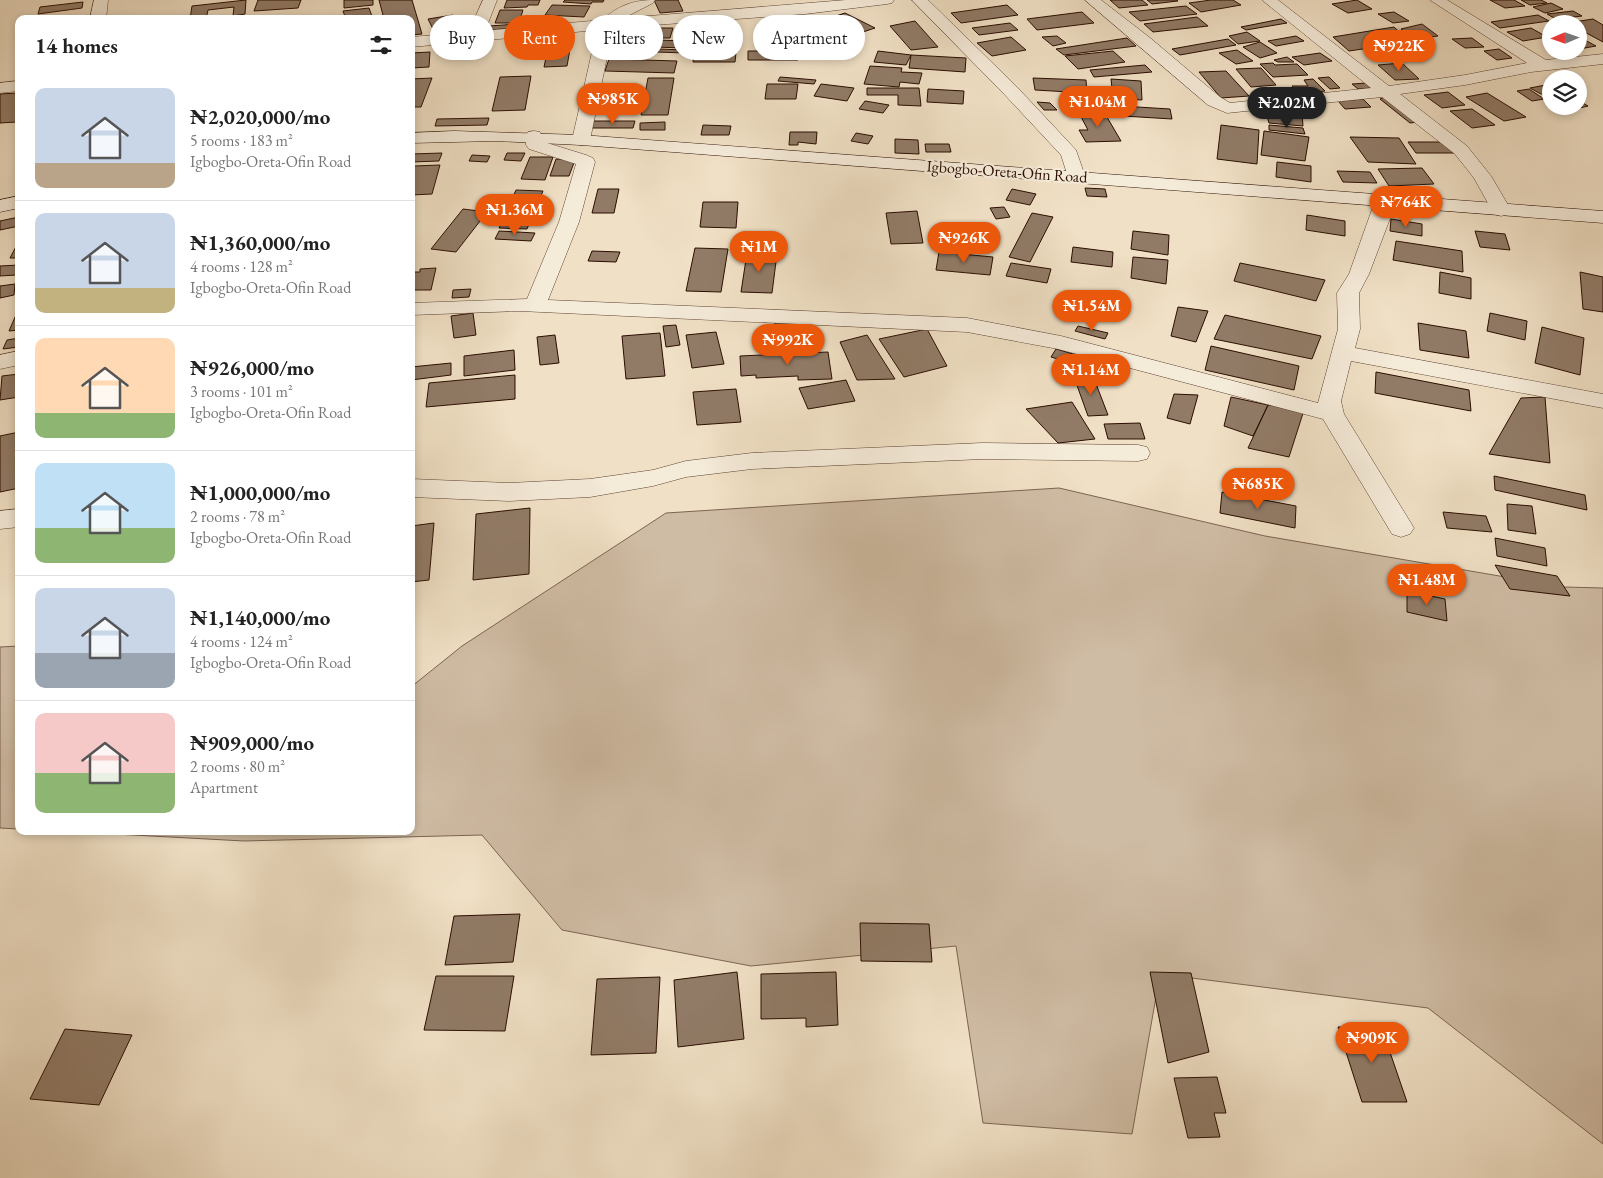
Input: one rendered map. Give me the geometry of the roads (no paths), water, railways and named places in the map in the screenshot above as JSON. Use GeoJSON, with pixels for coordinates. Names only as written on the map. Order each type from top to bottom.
{"type":"FeatureCollection","features":[{"type":"Feature","properties":{"kind":"street"},"geometry":{"type":"LineString","coordinates":[[99,15],[102,0]]}},
{"type":"Feature","properties":{"kind":"street"},"geometry":{"type":"LineString","coordinates":[[488,15],[490,0]]}},
{"type":"Feature","properties":{"kind":"street"},"geometry":{"type":"LineString","coordinates":[[618,15],[648,0]]}},
{"type":"Feature","properties":{"kind":"street"},"geometry":{"type":"LineString","coordinates":[[663,20],[805,9],[887,0]]}},
{"type":"Feature","properties":{"kind":"street"},"geometry":{"type":"LineString","coordinates":[[920,0],[1012,91],[1070,154],[1076,176]]}},
{"type":"Feature","properties":{"kind":"street"},"geometry":{"type":"LineString","coordinates":[[1092,0],[1214,100],[1227,108],[1386,91],[1603,58]]}},
{"type":"Feature","properties":{"kind":"street"},"geometry":{"type":"LineString","coordinates":[[1268,0],[1461,150],[1482,176],[1501,210]]}},
{"type":"Feature","properties":{"kind":"street"},"geometry":{"type":"LineString","coordinates":[[1437,0],[1544,66]]}},
{"type":"Feature","properties":{"kind":"street"},"geometry":{"type":"LineString","coordinates":[[494,31],[585,26]]}},
{"type":"Feature","properties":{"kind":"street"},"geometry":{"type":"LineString","coordinates":[[415,42],[430,41]]}},
{"type":"Feature","properties":{"kind":"street"},"geometry":{"type":"LineString","coordinates":[[581,140],[590,109],[599,60]]}},
{"type":"Feature","properties":{"kind":"street"},"geometry":{"type":"LineString","coordinates":[[0,88],[15,86]]}},
{"type":"Feature","properties":{"kind":"street","name":"Igbogbo-Oreta-Ofin Road"},"geometry":{"type":"LineString","coordinates":[[415,138],[446,135],[534,136],[1076,176],[1603,218]]}},
{"type":"Feature","properties":{"kind":"street"},"geometry":{"type":"LineString","coordinates":[[534,136],[536,145],[547,152],[573,155],[586,162],[569,222],[535,306]]}},
{"type":"Feature","properties":{"kind":"street"},"geometry":{"type":"LineString","coordinates":[[1385,201],[1359,274],[1348,293],[1349,328],[1330,401],[1332,414],[1401,528]]}},
{"type":"Feature","properties":{"kind":"street"},"geometry":{"type":"LineString","coordinates":[[0,206],[15,203]]}},
{"type":"Feature","properties":{"kind":"street"},"geometry":{"type":"LineString","coordinates":[[415,308],[535,306],[967,325],[1061,343],[1332,414]]}},
{"type":"Feature","properties":{"kind":"street"},"geometry":{"type":"LineString","coordinates":[[1342,353],[1603,401]]}},
{"type":"Feature","properties":{"kind":"street"},"geometry":{"type":"LineString","coordinates":[[0,362],[15,359]]}},
{"type":"Feature","properties":{"kind":"street"},"geometry":{"type":"LineString","coordinates":[[415,488],[509,492],[590,488],[653,478],[686,469],[752,461],[983,451],[1138,453]]}},
{"type":"Feature","properties":{"kind":"street"},"geometry":{"type":"LineString","coordinates":[[0,520],[15,518]]}}]}
